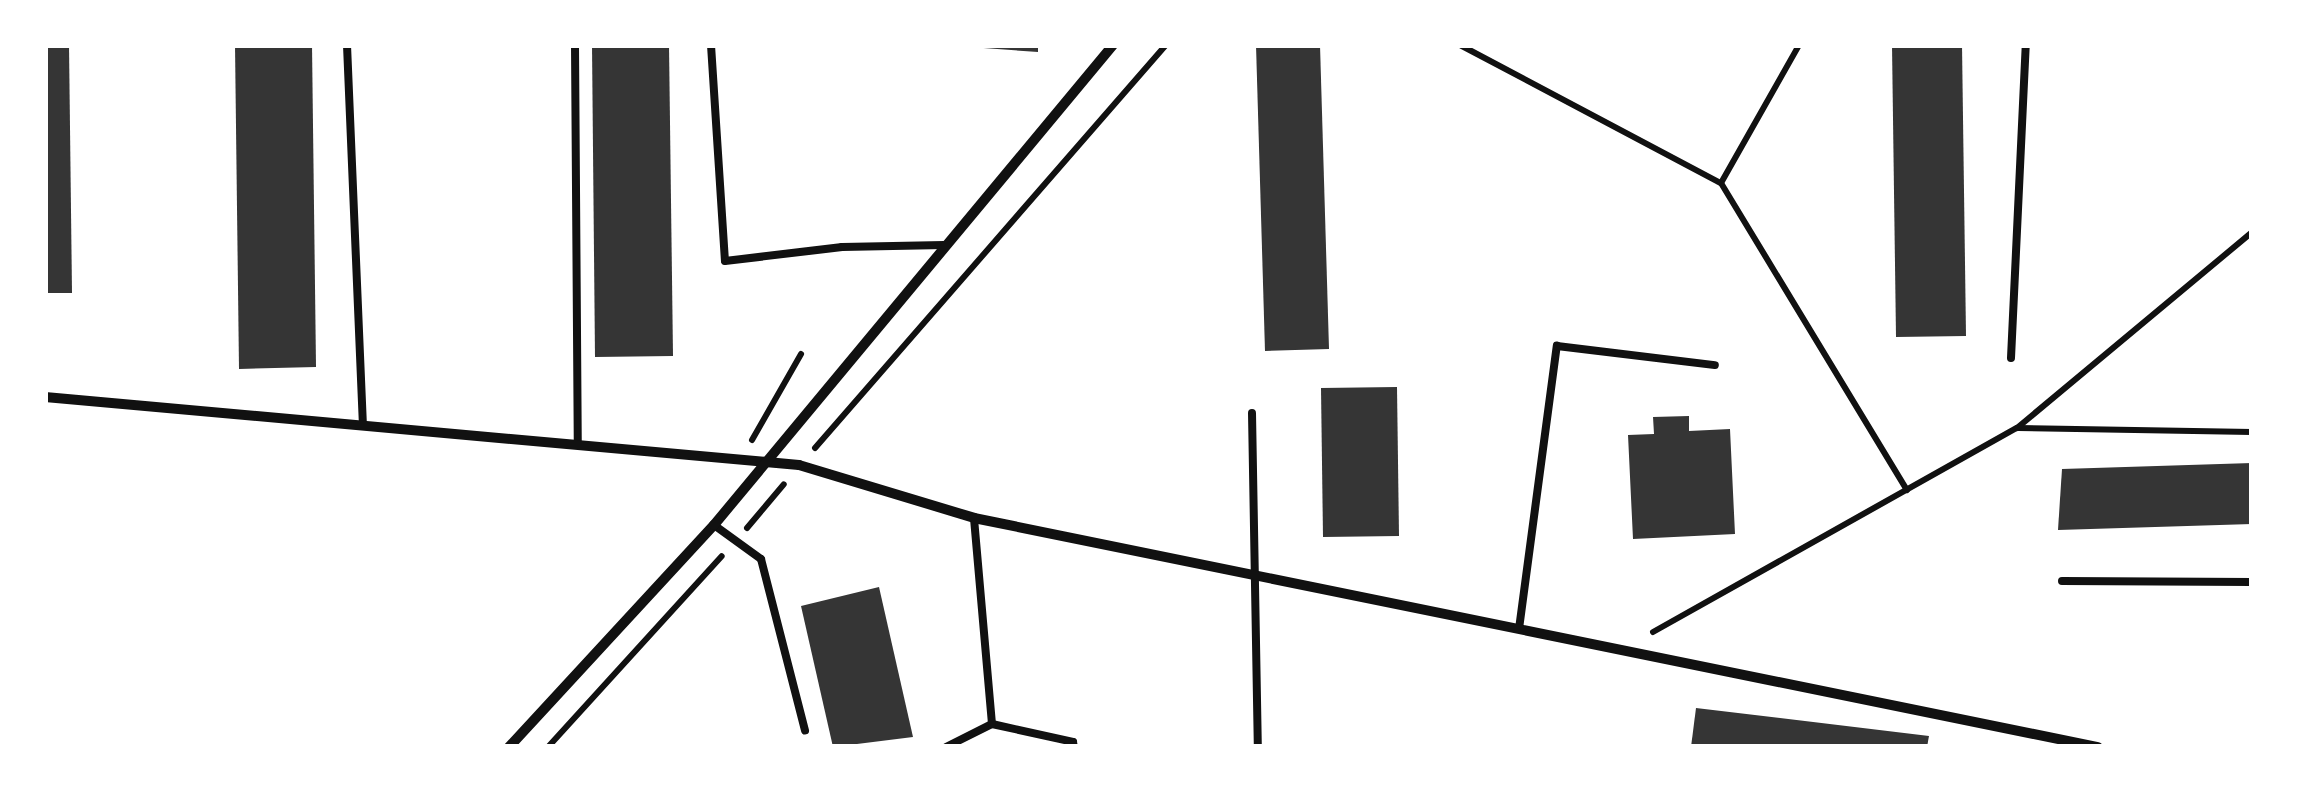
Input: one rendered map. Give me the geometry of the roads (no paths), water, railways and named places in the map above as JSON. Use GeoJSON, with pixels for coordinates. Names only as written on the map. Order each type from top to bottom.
{"type":"FeatureCollection","features":[{"type":"Feature","properties":{"kind":"street"},"geometry":{"type":"LineString","coordinates":[[509,747],[714,525],[764,460],[1113,45]]}},
{"type":"Feature","properties":{"kind":"street"},"geometry":{"type":"LineString","coordinates":[[45,397],[578,441],[740,462],[764,460],[799,466],[974,518],[2098,747]]}},
{"type":"Feature","properties":{"kind":"lane"},"geometry":{"type":"LineString","coordinates":[[346,45],[363,423]]}},
{"type":"Feature","properties":{"kind":"lane"},"geometry":{"type":"LineString","coordinates":[[575,45],[578,441]]}},
{"type":"Feature","properties":{"kind":"lane"},"geometry":{"type":"LineString","coordinates":[[711,45],[724,261],[842,247],[944,245]]}},
{"type":"Feature","properties":{"kind":"lane"},"geometry":{"type":"LineString","coordinates":[[2012,358],[2026,45]]}},
{"type":"Feature","properties":{"kind":"lane"},"geometry":{"type":"LineString","coordinates":[[1519,629],[1557,346],[1715,365]]}},
{"type":"Feature","properties":{"kind":"lane"},"geometry":{"type":"LineString","coordinates":[[1252,413],[1258,747]]}},
{"type":"Feature","properties":{"kind":"lane"},"geometry":{"type":"LineString","coordinates":[[974,518],[992,724]]}},
{"type":"Feature","properties":{"kind":"lane"},"geometry":{"type":"LineString","coordinates":[[714,525],[761,558],[804,730]]}},
{"type":"Feature","properties":{"kind":"lane"},"geometry":{"type":"LineString","coordinates":[[2062,582],[2252,582]]}},
{"type":"Feature","properties":{"kind":"lane"},"geometry":{"type":"LineString","coordinates":[[946,747],[992,724],[1073,742],[1074,747]]}}]}
